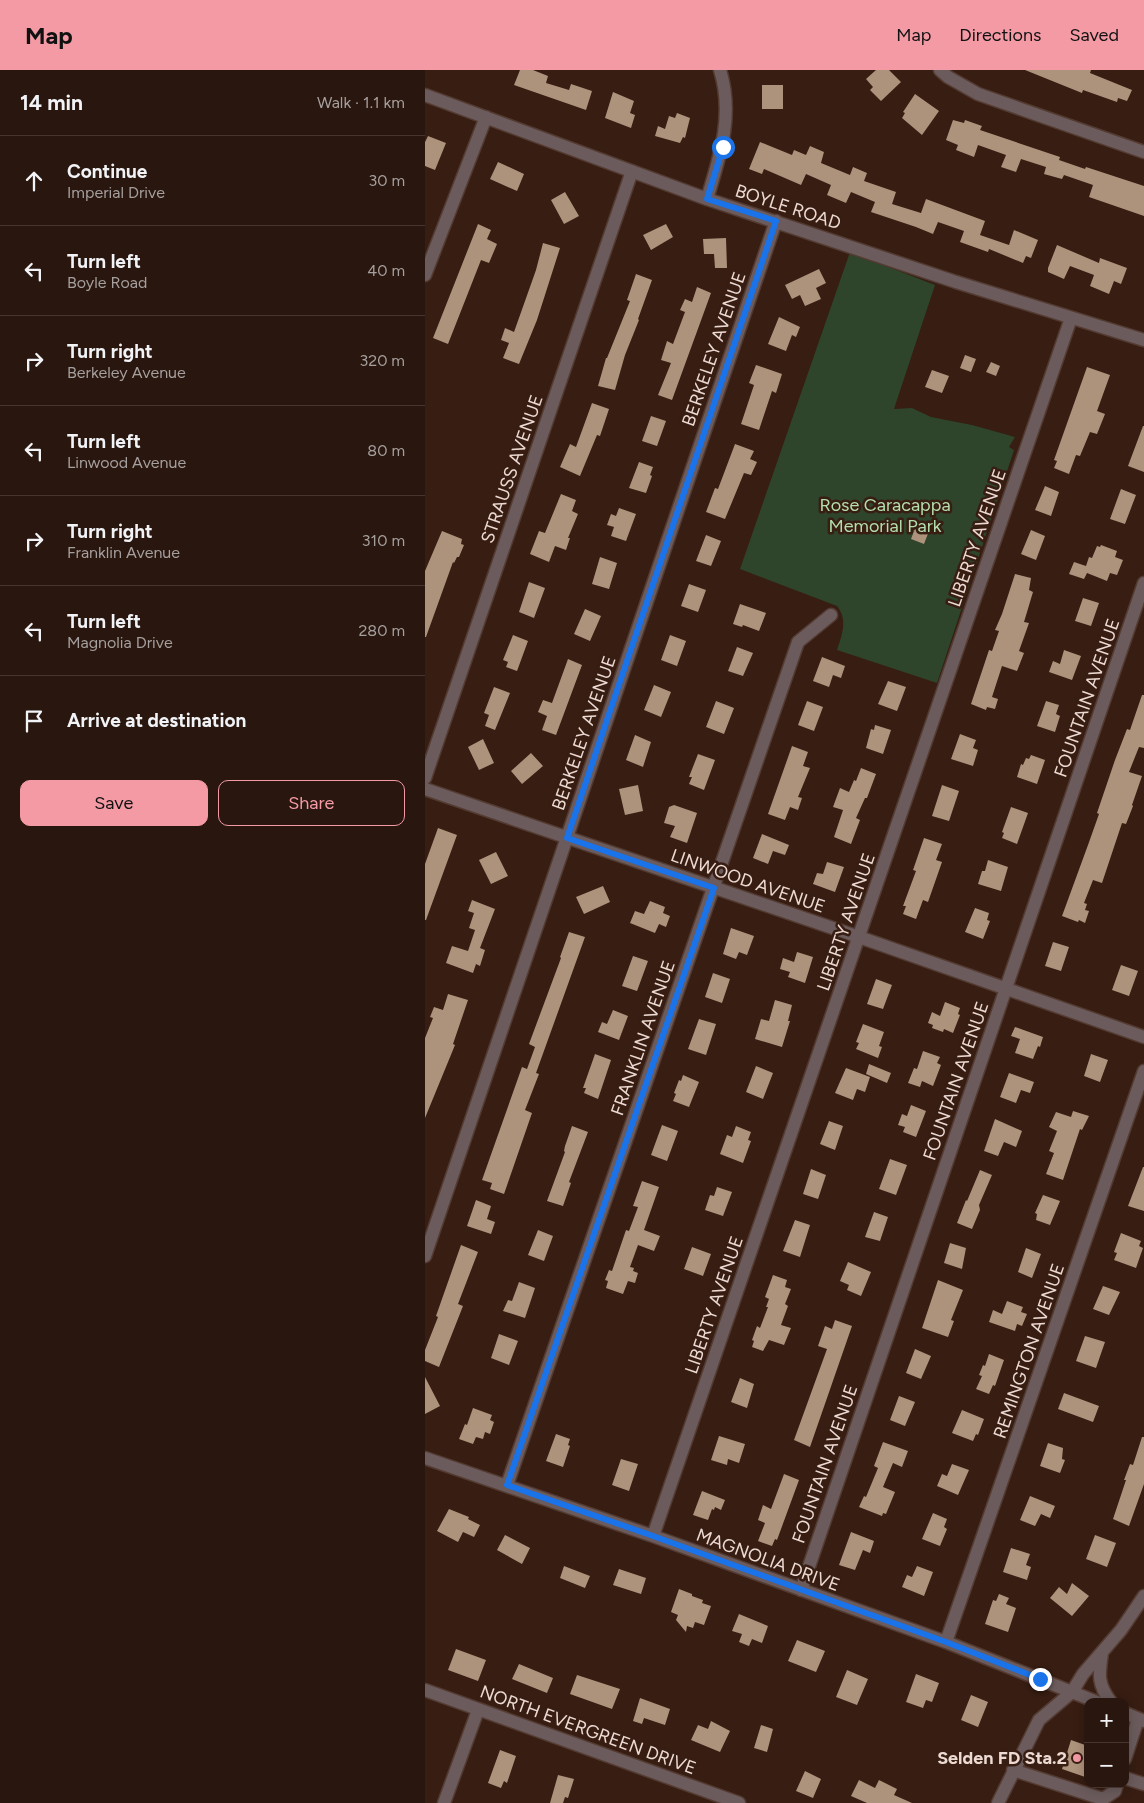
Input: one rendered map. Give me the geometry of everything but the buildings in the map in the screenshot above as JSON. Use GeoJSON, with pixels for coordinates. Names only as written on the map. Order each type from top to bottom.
{"type":"FeatureCollection","features":[{"type":"Feature","properties":{"kind":"street"},"geometry":{"type":"LineString","coordinates":[[707,199],[724,138],[726,112],[720,70]]}},
{"type":"Feature","properties":{"kind":"street"},"geometry":{"type":"LineString","coordinates":[[940,70],[947,77],[978,94],[1144,152]]}},
{"type":"Feature","properties":{"kind":"street","name":"BOYLE ROAD"},"geometry":{"type":"LineString","coordinates":[[425,95],[707,199],[956,282],[1144,340]]}},
{"type":"Feature","properties":{"kind":"street"},"geometry":{"type":"LineString","coordinates":[[425,275],[486,118]]}},
{"type":"Feature","properties":{"kind":"street","name":"STRAUSS AVENUE"},"geometry":{"type":"LineString","coordinates":[[425,778],[632,171]]}},
{"type":"Feature","properties":{"kind":"street","name":"BERKELEY AVENUE"},"geometry":{"type":"LineString","coordinates":[[425,1256],[776,221]]}},
{"type":"Feature","properties":{"kind":"street","name":"LIBERTY AVENUE"},"geometry":{"type":"LineString","coordinates":[[653,1536],[1071,318]]}},
{"type":"Feature","properties":{"kind":"street","name":"FOUNTAIN AVENUE"},"geometry":{"type":"LineString","coordinates":[[801,1590],[1144,583]]}},
{"type":"Feature","properties":{"kind":"street","name":"FRANKLIN AVENUE"},"geometry":{"type":"LineString","coordinates":[[507,1485],[798,642],[831,615]]}},
{"type":"Feature","properties":{"kind":"street","name":"LINWOOD AVENUE"},"geometry":{"type":"LineString","coordinates":[[425,789],[1007,988],[1144,1037]]}},
{"type":"Feature","properties":{"kind":"street","name":"REMINGTON AVENUE"},"geometry":{"type":"LineString","coordinates":[[946,1642],[1144,1071]]}},
{"type":"Feature","properties":{"kind":"street","name":"MAGNOLIA DRIVE"},"geometry":{"type":"LineString","coordinates":[[425,1458],[653,1536],[946,1642],[1087,1698]]}},
{"type":"Feature","properties":{"kind":"street"},"geometry":{"type":"LineString","coordinates":[[998,1803],[1039,1720],[1072,1692],[1083,1674],[1121,1630],[1144,1596]]}},
{"type":"Feature","properties":{"kind":"street"},"geometry":{"type":"LineString","coordinates":[[1102,1652],[1099,1682],[1108,1698]]}},
{"type":"Feature","properties":{"kind":"street","name":"NORTH EVERGREEN DRIVE"},"geometry":{"type":"LineString","coordinates":[[425,1690],[739,1803]]}},
{"type":"Feature","properties":{"kind":"street"},"geometry":{"type":"LineString","coordinates":[[443,1803],[478,1710]]}},
{"type":"Feature","properties":{"kind":"street"},"geometry":{"type":"LineString","coordinates":[[1129,1715],[1141,1720],[1129,1748]]}},
{"type":"Feature","properties":{"kind":"street"},"geometry":{"type":"LineString","coordinates":[[1013,1770],[1103,1799],[1115,1791],[1116,1788]]}},
{"type":"Feature","properties":{"kind":"street"},"geometry":{"type":"LineString","coordinates":[[1129,1779],[1144,1784]]}},
{"type":"Feature","properties":{"kind":"green space","name":"Rose Caracappa Memorial Park"},"geometry":{"type":"Polygon","coordinates":[[[850,252],[935,285],[894,409],[912,408],[931,417],[972,425],[1015,437],[1009,447],[1014,450],[937,683],[837,650],[843,622],[837,606],[740,569],[850,252]]]}},
{"type":"Feature","properties":{"kind":"place","name":"Selden FD Sta.2"},"geometry":{"type":"Point","coordinates":[1077,1758]}},
{"type":"Feature","properties":{"kind":"route"},"geometry":{"type":"LineString","coordinates":[[723,147],[707,199],[776,221],[567,838],[714,888],[507,1485],[946,1642],[1040,1679]]}}]}
